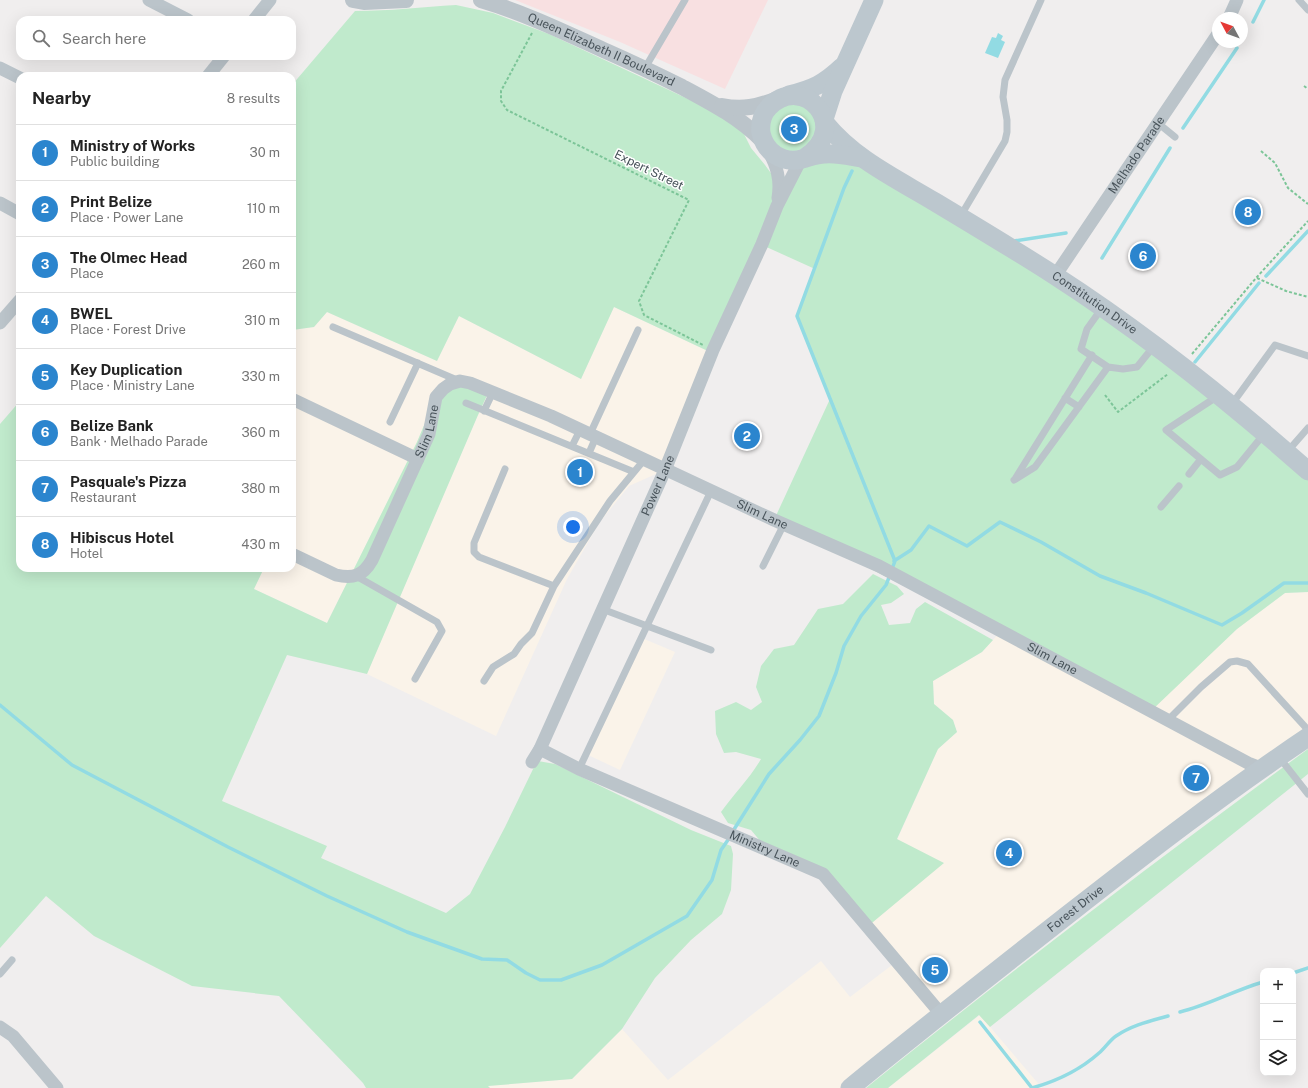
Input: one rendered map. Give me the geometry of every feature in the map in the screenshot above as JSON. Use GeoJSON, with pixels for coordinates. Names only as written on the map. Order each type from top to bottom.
{"type":"FeatureCollection","features":[{"type":"Feature","properties":{"kind":"main road"},"geometry":{"type":"LineString","coordinates":[[847,61],[833,75],[812,89],[781,98],[767,109],[762,118],[760,128],[765,145],[775,155],[785,160],[804,158],[815,151],[822,143],[825,132],[825,121],[833,91],[847,61],[874,0]]}},
{"type":"Feature","properties":{"kind":"main road"},"geometry":{"type":"LineString","coordinates":[[781,98],[795,96],[805,98],[814,103],[825,121]]}},
{"type":"Feature","properties":{"kind":"main road","name":"Constitution Drive"},"geometry":{"type":"LineString","coordinates":[[825,121],[842,141],[863,159],[1055,276],[1102,308],[1154,346],[1175,370],[1224,401],[1308,471]]}},
{"type":"Feature","properties":{"kind":"main road","name":"Constitution Drive"},"geometry":{"type":"LineString","coordinates":[[804,158],[826,154],[837,154],[863,159]]}},
{"type":"Feature","properties":{"kind":"main road","name":"Forest Drive"},"geometry":{"type":"LineString","coordinates":[[850,1088],[941,1014],[1142,857],[1262,768],[1308,737]]}},
{"type":"Feature","properties":{"kind":"street"},"geometry":{"type":"LineString","coordinates":[[150,0],[180,16]]}},
{"type":"Feature","properties":{"kind":"street"},"geometry":{"type":"LineString","coordinates":[[257,16],[270,0]]}},
{"type":"Feature","properties":{"kind":"street"},"geometry":{"type":"LineString","coordinates":[[353,0],[364,2],[405,0]]}},
{"type":"Feature","properties":{"kind":"street","name":"Queen Elizabeth II Boulevard"},"geometry":{"type":"LineString","coordinates":[[481,0],[510,8],[539,20],[645,68],[718,106],[742,122],[765,145]]}},
{"type":"Feature","properties":{"kind":"street"},"geometry":{"type":"LineString","coordinates":[[1232,12],[1237,0]]}},
{"type":"Feature","properties":{"kind":"street","name":"Melhado Parade"},"geometry":{"type":"LineString","coordinates":[[1055,276],[1212,43]]}},
{"type":"Feature","properties":{"kind":"street"},"geometry":{"type":"LineString","coordinates":[[211,72],[221,60]]}},
{"type":"Feature","properties":{"kind":"street"},"geometry":{"type":"LineString","coordinates":[[0,68],[16,76]]}},
{"type":"Feature","properties":{"kind":"street","name":"Queen Elizabeth II Boulevard"},"geometry":{"type":"LineString","coordinates":[[718,106],[748,108],[763,105],[781,98]]}},
{"type":"Feature","properties":{"kind":"street","name":"Power Lane"},"geometry":{"type":"LineString","coordinates":[[765,145],[778,172],[780,186],[777,206]]}},
{"type":"Feature","properties":{"kind":"street","name":"Power Lane"},"geometry":{"type":"LineString","coordinates":[[532,762],[540,749],[665,470],[713,350],[762,244],[777,206],[804,158]]}},
{"type":"Feature","properties":{"kind":"street"},"geometry":{"type":"LineString","coordinates":[[0,203],[16,212]]}},
{"type":"Feature","properties":{"kind":"street"},"geometry":{"type":"LineString","coordinates":[[0,323],[16,305]]}},
{"type":"Feature","properties":{"kind":"street","name":"Slim Lane"},"geometry":{"type":"LineString","coordinates":[[356,576],[362,573],[369,566],[418,459],[429,434],[436,397],[450,384],[460,381],[470,383],[551,416],[665,470],[884,569],[1248,763],[1262,768]]}},
{"type":"Feature","properties":{"kind":"street"},"geometry":{"type":"LineString","coordinates":[[296,401],[418,459]]}},
{"type":"Feature","properties":{"kind":"street"},"geometry":{"type":"LineString","coordinates":[[296,556],[336,575],[344,577],[356,576]]}},
{"type":"Feature","properties":{"kind":"street","name":"Ministry Lane"},"geometry":{"type":"LineString","coordinates":[[540,749],[579,769],[823,874],[941,1014]]}},
{"type":"Feature","properties":{"kind":"street"},"geometry":{"type":"LineString","coordinates":[[0,1028],[13,1036],[57,1088]]}},
{"type":"Feature","properties":{"kind":"lane"},"geometry":{"type":"LineString","coordinates":[[645,68],[685,0]]}},
{"type":"Feature","properties":{"kind":"lane"},"geometry":{"type":"LineString","coordinates":[[960,217],[1005,141],[1007,132],[1007,120],[1003,97],[1005,80],[1041,0]]}},
{"type":"Feature","properties":{"kind":"lane"},"geometry":{"type":"LineString","coordinates":[[1299,0],[1308,10]]}},
{"type":"Feature","properties":{"kind":"lane"},"geometry":{"type":"LineString","coordinates":[[1158,124],[1175,137]]}},
{"type":"Feature","properties":{"kind":"lane"},"geometry":{"type":"LineString","coordinates":[[1102,308],[1087,329],[1081,349],[1108,367],[1123,369],[1137,367],[1154,346]]}},
{"type":"Feature","properties":{"kind":"lane"},"geometry":{"type":"LineString","coordinates":[[333,327],[460,381]]}},
{"type":"Feature","properties":{"kind":"lane"},"geometry":{"type":"LineString","coordinates":[[589,453],[589,434],[638,330]]}},
{"type":"Feature","properties":{"kind":"lane"},"geometry":{"type":"LineString","coordinates":[[1265,434],[1237,467],[1220,475],[1166,430],[1224,401],[1275,346],[1308,356]]}},
{"type":"Feature","properties":{"kind":"lane"},"geometry":{"type":"LineString","coordinates":[[1092,355],[1014,480],[1035,467],[1108,367]]}},
{"type":"Feature","properties":{"kind":"lane"},"geometry":{"type":"LineString","coordinates":[[390,422],[418,363]]}},
{"type":"Feature","properties":{"kind":"lane"},"geometry":{"type":"LineString","coordinates":[[484,410],[493,392]]}},
{"type":"Feature","properties":{"kind":"lane"},"geometry":{"type":"LineString","coordinates":[[1065,398],[1079,406]]}},
{"type":"Feature","properties":{"kind":"lane"},"geometry":{"type":"LineString","coordinates":[[466,404],[634,472]]}},
{"type":"Feature","properties":{"kind":"lane"},"geometry":{"type":"LineString","coordinates":[[1047,427],[1059,434]]}},
{"type":"Feature","properties":{"kind":"lane"},"geometry":{"type":"LineString","coordinates":[[1287,453],[1308,428]]}},
{"type":"Feature","properties":{"kind":"lane"},"geometry":{"type":"LineString","coordinates":[[572,446],[589,434]]}},
{"type":"Feature","properties":{"kind":"lane"},"geometry":{"type":"LineString","coordinates":[[1189,474],[1201,459]]}},
{"type":"Feature","properties":{"kind":"lane"},"geometry":{"type":"LineString","coordinates":[[484,680],[494,667],[514,654],[532,633],[554,586],[610,501],[644,460]]}},
{"type":"Feature","properties":{"kind":"lane"},"geometry":{"type":"LineString","coordinates":[[505,469],[474,543],[474,552],[479,557],[554,586]]}},
{"type":"Feature","properties":{"kind":"lane"},"geometry":{"type":"LineString","coordinates":[[1161,507],[1179,486]]}},
{"type":"Feature","properties":{"kind":"lane"},"geometry":{"type":"LineString","coordinates":[[579,769],[711,491]]}},
{"type":"Feature","properties":{"kind":"lane"},"geometry":{"type":"LineString","coordinates":[[763,566],[784,524]]}},
{"type":"Feature","properties":{"kind":"lane"},"geometry":{"type":"LineString","coordinates":[[356,576],[437,622],[440,626],[442,631],[415,679]]}},
{"type":"Feature","properties":{"kind":"lane"},"geometry":{"type":"LineString","coordinates":[[602,609],[711,650]]}},
{"type":"Feature","properties":{"kind":"lane"},"geometry":{"type":"LineString","coordinates":[[1168,720],[1201,687],[1230,662],[1237,661],[1248,664],[1308,730]]}},
{"type":"Feature","properties":{"kind":"lane"},"geometry":{"type":"LineString","coordinates":[[1279,757],[1308,794]]}},
{"type":"Feature","properties":{"kind":"lane"},"geometry":{"type":"LineString","coordinates":[[0,974],[12,960]]}},
{"type":"Feature","properties":{"kind":"path","name":"Expert Street"},"geometry":{"type":"LineString","coordinates":[[539,20],[501,91],[501,101],[507,110],[689,200],[639,301],[644,315],[713,350]]}},
{"type":"Feature","properties":{"kind":"path"},"geometry":{"type":"LineString","coordinates":[[1304,86],[1308,89]]}},
{"type":"Feature","properties":{"kind":"path"},"geometry":{"type":"LineString","coordinates":[[1261,151],[1275,163],[1288,188],[1308,204]]}},
{"type":"Feature","properties":{"kind":"path"},"geometry":{"type":"LineString","coordinates":[[1105,395],[1118,412],[1175,370],[1308,221]]}},
{"type":"Feature","properties":{"kind":"path"},"geometry":{"type":"LineString","coordinates":[[1256,278],[1286,291],[1308,297]]}},
{"type":"Feature","properties":{"kind":"shaded area"},"geometry":{"type":"Polygon","coordinates":[[[515,0],[768,0],[725,89],[620,42],[515,0]]]}},
{"type":"Feature","properties":{"kind":"shaded area"},"geometry":{"type":"Polygon","coordinates":[[[614,307],[710,352],[665,470],[629,486],[599,523],[567,579],[496,736],[367,674],[489,391],[436,397],[417,442],[327,623],[254,589],[262,572],[296,572],[296,329],[314,327],[327,312],[437,361],[459,316],[581,379],[614,307]]]}},
{"type":"Feature","properties":{"kind":"shaded area"},"geometry":{"type":"Polygon","coordinates":[[[1308,592],[1308,738],[849,1088],[490,1088],[487,1086],[572,1079],[622,1029],[668,1080],[821,961],[850,997],[896,962],[867,927],[943,863],[897,840],[938,749],[957,732],[953,720],[934,704],[933,681],[982,652],[1001,631],[1150,711],[1237,629],[1285,593],[1308,592]]]}},
{"type":"Feature","properties":{"kind":"shaded area"},"geometry":{"type":"Polygon","coordinates":[[[642,638],[675,652],[620,770],[586,754],[642,638]]]}},
{"type":"Feature","properties":{"kind":"shaded area"},"geometry":{"type":"Polygon","coordinates":[[[980,1015],[1042,1088],[888,1088],[980,1015]]]}},
{"type":"Feature","properties":{"kind":"green space"},"geometry":{"type":"Polygon","coordinates":[[[456,5],[493,13],[549,34],[716,112],[742,130],[751,148],[776,180],[793,173],[763,141],[777,99],[814,103],[822,143],[837,154],[1055,276],[1308,471],[1308,592],[1285,593],[1237,629],[1151,711],[774,520],[830,399],[797,316],[815,269],[762,245],[710,352],[614,307],[581,379],[459,316],[437,361],[327,312],[314,327],[296,329],[296,80],[355,11],[393,10],[456,5]]]}},
{"type":"Feature","properties":{"kind":"green space"},"geometry":{"type":"Polygon","coordinates":[[[450,384],[489,391],[367,674],[287,655],[222,801],[327,846],[321,858],[446,913],[470,894],[535,765],[538,761],[555,764],[691,830],[731,846],[733,854],[731,890],[722,914],[691,940],[655,978],[622,1029],[572,1079],[488,1086],[490,1088],[366,1088],[363,1083],[279,996],[192,986],[94,936],[46,896],[0,948],[0,424],[16,406],[16,572],[262,572],[254,589],[327,623],[417,442],[436,397],[450,384]]]}},
{"type":"Feature","properties":{"kind":"green space"},"geometry":{"type":"Polygon","coordinates":[[[873,574],[897,586],[904,594],[891,603],[881,605],[889,625],[910,623],[916,609],[925,602],[993,640],[982,652],[933,681],[934,704],[953,720],[957,732],[938,749],[897,839],[944,863],[867,927],[823,874],[767,849],[751,830],[728,823],[721,812],[752,773],[761,759],[736,752],[724,753],[716,734],[715,711],[736,702],[751,710],[762,702],[756,687],[761,666],[774,649],[794,645],[818,609],[843,604],[873,574]]]}},
{"type":"Feature","properties":{"kind":"green space"},"geometry":{"type":"Polygon","coordinates":[[[1308,749],[1308,774],[990,1027],[979,1015],[888,1088],[866,1088],[1085,916],[1308,749]]]}},
{"type":"Feature","properties":{"kind":"water"},"geometry":{"type":"Polygon","coordinates":[[[998,33],[1003,36],[1001,40],[1005,42],[998,58],[985,53],[992,37],[996,38],[998,33]]]}},
{"type":"Feature","properties":{"kind":"waterway"},"geometry":{"type":"LineString","coordinates":[[1253,22],[1264,0]]}},
{"type":"Feature","properties":{"kind":"waterway"},"geometry":{"type":"LineString","coordinates":[[1183,128],[1237,48]]}},
{"type":"Feature","properties":{"kind":"waterway"},"geometry":{"type":"LineString","coordinates":[[1102,258],[1170,148]]}},
{"type":"Feature","properties":{"kind":"waterway"},"geometry":{"type":"LineString","coordinates":[[852,171],[844,188],[797,316],[895,561],[892,569]]}},
{"type":"Feature","properties":{"kind":"waterway"},"geometry":{"type":"LineString","coordinates":[[1266,276],[1308,231]]}},
{"type":"Feature","properties":{"kind":"waterway"},"geometry":{"type":"LineString","coordinates":[[1014,241],[1066,233]]}},
{"type":"Feature","properties":{"kind":"waterway"},"geometry":{"type":"LineString","coordinates":[[1195,362],[1259,283]]}},
{"type":"Feature","properties":{"kind":"waterway"},"geometry":{"type":"LineString","coordinates":[[894,561],[911,550],[929,526],[967,546],[1000,522],[1041,542],[1100,576],[1146,593],[1222,625],[1242,613],[1284,583],[1308,583]]}},
{"type":"Feature","properties":{"kind":"waterway"},"geometry":{"type":"LineString","coordinates":[[733,831],[769,774],[800,740],[819,716],[836,673],[844,646],[861,616],[886,585],[890,575]]}},
{"type":"Feature","properties":{"kind":"waterway"},"geometry":{"type":"LineString","coordinates":[[0,705],[72,765],[228,847],[327,896],[407,932],[482,959],[507,960],[526,973],[540,980],[561,980],[602,965],[687,916],[712,880],[721,850],[730,837]]}},
{"type":"Feature","properties":{"kind":"waterway"},"geometry":{"type":"LineString","coordinates":[[1296,972],[1308,968]]}},
{"type":"Feature","properties":{"kind":"waterway"},"geometry":{"type":"LineString","coordinates":[[1180,1012],[1260,983]]}},
{"type":"Feature","properties":{"kind":"waterway"},"geometry":{"type":"LineString","coordinates":[[980,1022],[1032,1088],[1050,1082],[1076,1070],[1092,1059],[1122,1032],[1141,1024],[1168,1016]]}},
{"type":"Feature","properties":{"kind":"place","name":"The Olmec Head"},"geometry":{"type":"Point","coordinates":[794,129]}},
{"type":"Feature","properties":{"kind":"place","name":"Hibiscus Hotel"},"geometry":{"type":"Point","coordinates":[1248,212]}},
{"type":"Feature","properties":{"kind":"place","name":"Belize Bank"},"geometry":{"type":"Point","coordinates":[1143,256]}},
{"type":"Feature","properties":{"kind":"place","name":"Print Belize"},"geometry":{"type":"Point","coordinates":[747,436]}},
{"type":"Feature","properties":{"kind":"place","name":"Ministry of Works"},"geometry":{"type":"Point","coordinates":[580,472]}},
{"type":"Feature","properties":{"kind":"place","name":"Pasquale's Pizza"},"geometry":{"type":"Point","coordinates":[1196,778]}},
{"type":"Feature","properties":{"kind":"place","name":"BWEL"},"geometry":{"type":"Point","coordinates":[1009,853]}},
{"type":"Feature","properties":{"kind":"place","name":"Key Duplication"},"geometry":{"type":"Point","coordinates":[935,970]}}]}
